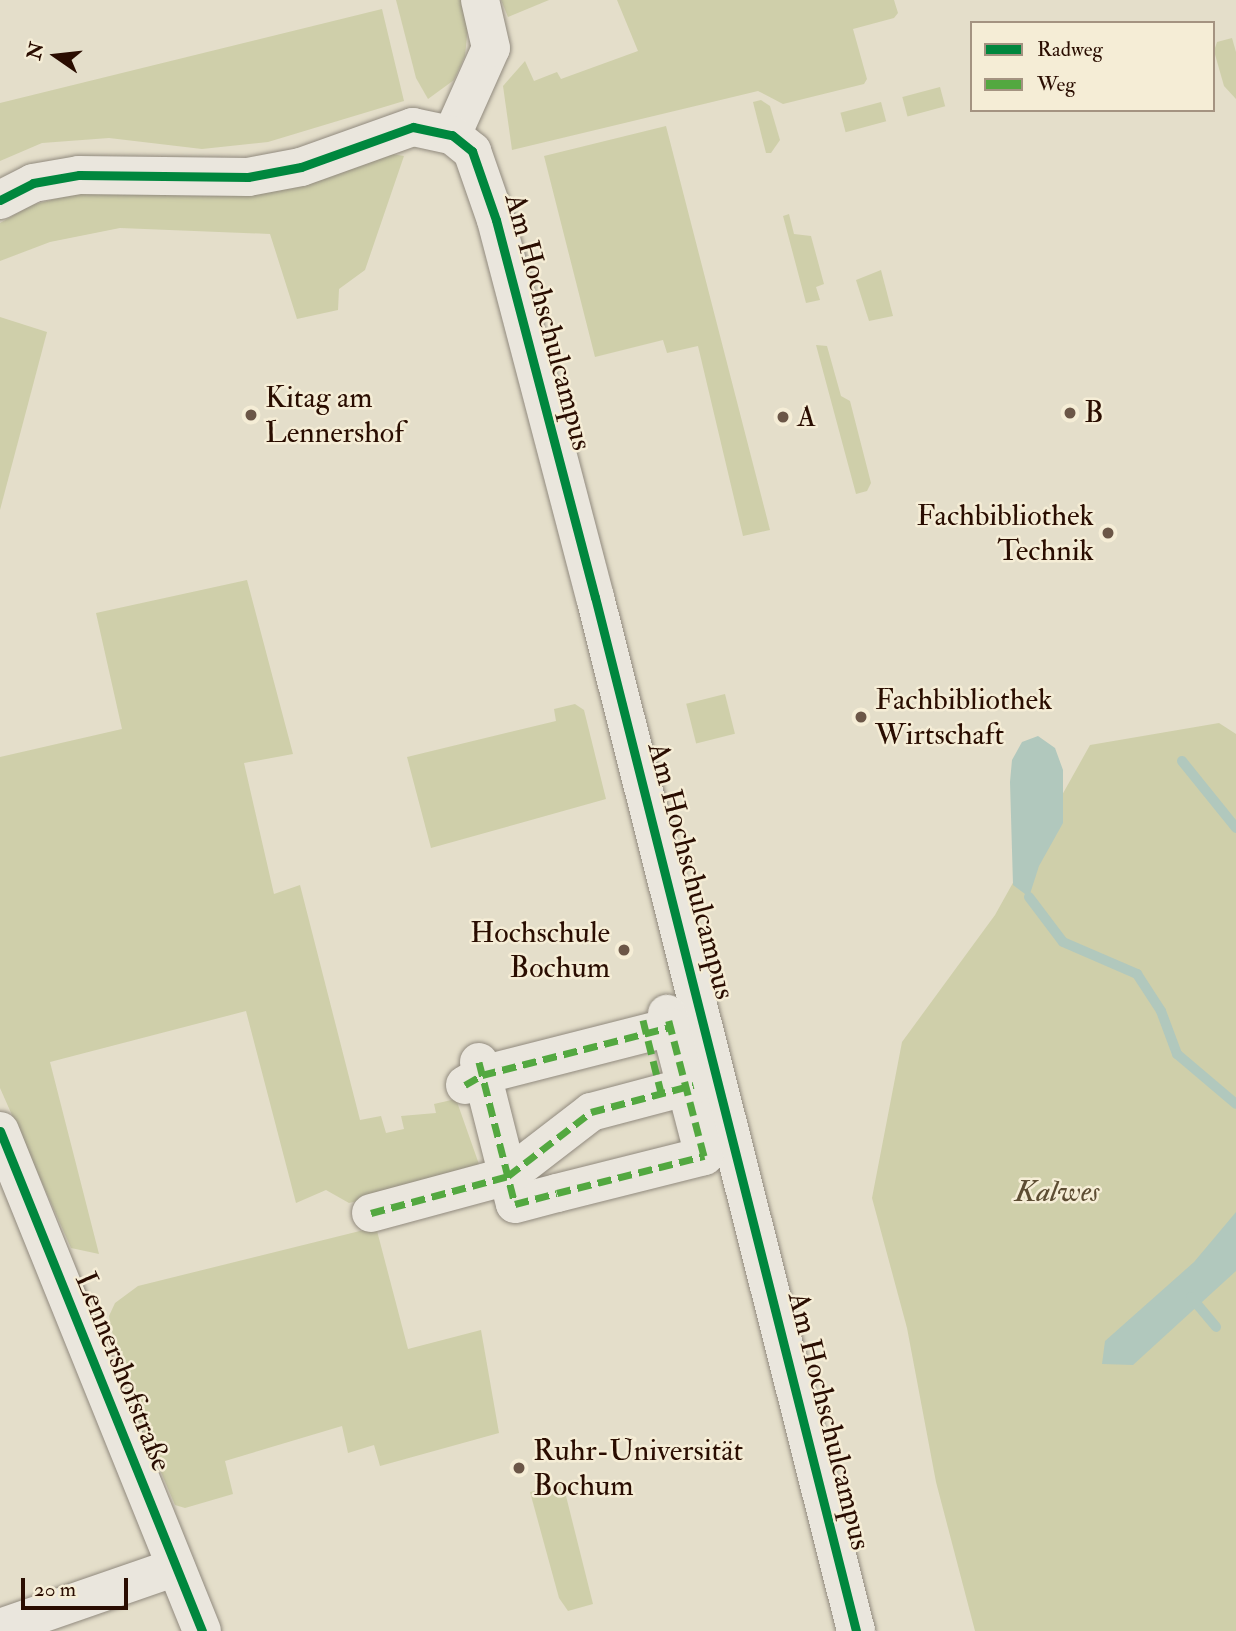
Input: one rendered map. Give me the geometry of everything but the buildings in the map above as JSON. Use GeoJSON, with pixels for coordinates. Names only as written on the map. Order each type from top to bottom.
{"type":"FeatureCollection","features":[{"type":"Feature","properties":{"kind":"street"},"geometry":{"type":"LineString","coordinates":[[0,200],[33,183],[79,175],[248,177],[301,167],[413,127],[452,135],[491,48],[480,0]]}},
{"type":"Feature","properties":{"kind":"street","name":"Am Hochschulcampus"},"geometry":{"type":"LineString","coordinates":[[452,135],[472,151],[496,220],[729,1116],[856,1631]]}},
{"type":"Feature","properties":{"kind":"street"},"geometry":{"type":"LineString","coordinates":[[657,1023],[704,1156],[686,1166],[558,1198],[515,1204],[508,1176],[475,1074],[657,1023]]}},
{"type":"Feature","properties":{"kind":"street"},"geometry":{"type":"LineString","coordinates":[[371,1213],[508,1176],[591,1112],[680,1088]]}},
{"type":"Feature","properties":{"kind":"street","name":"Lennershofstraße"},"geometry":{"type":"LineString","coordinates":[[0,1130],[202,1631]]}},
{"type":"Feature","properties":{"kind":"street"},"geometry":{"type":"LineString","coordinates":[[0,1628],[176,1567]]}},
{"type":"Feature","properties":{"kind":"green space"},"geometry":{"type":"Polygon","coordinates":[[[396,0],[464,0],[469,16],[465,56],[454,80],[428,99],[416,78],[396,0]]]}},
{"type":"Feature","properties":{"kind":"green space"},"geometry":{"type":"Polygon","coordinates":[[[501,0],[549,0],[508,17],[501,0]]]}},
{"type":"Feature","properties":{"kind":"green space"},"geometry":{"type":"Polygon","coordinates":[[[617,0],[894,0],[898,13],[894,18],[853,29],[867,79],[864,84],[783,104],[758,91],[512,150],[503,86],[525,61],[534,81],[557,72],[561,79],[638,51],[617,0]]]}},
{"type":"Feature","properties":{"kind":"green space"},"geometry":{"type":"Polygon","coordinates":[[[382,9],[404,101],[268,142],[202,149],[109,138],[42,143],[0,161],[0,103],[382,9]]]}},
{"type":"Feature","properties":{"kind":"green space"},"geometry":{"type":"Polygon","coordinates":[[[1232,38],[1236,52],[1236,99],[1224,86],[1215,54],[1217,42],[1232,38]]]}},
{"type":"Feature","properties":{"kind":"green space"},"geometry":{"type":"Polygon","coordinates":[[[940,87],[945,106],[908,116],[902,97],[940,87]]]}},
{"type":"Feature","properties":{"kind":"green space"},"geometry":{"type":"Polygon","coordinates":[[[761,100],[770,106],[780,140],[771,153],[766,153],[753,102],[761,100]]]}},
{"type":"Feature","properties":{"kind":"green space"},"geometry":{"type":"Polygon","coordinates":[[[881,102],[886,121],[846,132],[840,113],[881,102]]]}},
{"type":"Feature","properties":{"kind":"green space"},"geometry":{"type":"Polygon","coordinates":[[[666,126],[770,530],[743,536],[698,346],[667,353],[663,340],[595,357],[544,156],[666,126]]]}},
{"type":"Feature","properties":{"kind":"green space"},"geometry":{"type":"Polygon","coordinates":[[[392,154],[404,156],[365,270],[339,289],[338,310],[297,319],[270,234],[120,228],[50,242],[0,261],[0,223],[32,205],[82,192],[208,196],[263,191],[392,154]]]}},
{"type":"Feature","properties":{"kind":"green space"},"geometry":{"type":"Polygon","coordinates":[[[789,214],[794,234],[811,236],[824,284],[816,287],[820,300],[806,303],[783,216],[789,214]]]}},
{"type":"Feature","properties":{"kind":"green space"},"geometry":{"type":"Polygon","coordinates":[[[881,270],[893,316],[869,321],[856,280],[881,270]]]}},
{"type":"Feature","properties":{"kind":"green space"},"geometry":{"type":"Polygon","coordinates":[[[0,317],[47,332],[0,510],[0,317]]]}},
{"type":"Feature","properties":{"kind":"green space"},"geometry":{"type":"Polygon","coordinates":[[[816,345],[827,346],[841,396],[850,401],[871,483],[867,491],[856,494],[816,345]]]}},
{"type":"Feature","properties":{"kind":"green space"},"geometry":{"type":"Polygon","coordinates":[[[247,580],[293,754],[244,763],[274,894],[300,885],[360,1120],[381,1116],[386,1133],[404,1129],[401,1116],[436,1113],[434,1104],[456,1099],[481,1170],[349,1203],[326,1190],[296,1203],[246,1011],[50,1062],[99,1254],[71,1248],[0,1088],[0,757],[122,729],[96,613],[247,580]]]}},
{"type":"Feature","properties":{"kind":"green space"},"geometry":{"type":"Polygon","coordinates":[[[725,694],[735,734],[696,743],[686,704],[725,694]]]}},
{"type":"Feature","properties":{"kind":"green space"},"geometry":{"type":"Polygon","coordinates":[[[575,704],[584,710],[606,799],[431,848],[407,757],[556,721],[554,709],[575,704]]]}},
{"type":"Feature","properties":{"kind":"green space","name":"Kalwes"},"geometry":{"type":"Polygon","coordinates":[[[1219,723],[1236,734],[1236,1631],[975,1631],[936,1482],[907,1328],[872,1198],[902,1042],[995,915],[1090,745],[1219,723]]]}},
{"type":"Feature","properties":{"kind":"green space"},"geometry":{"type":"Polygon","coordinates":[[[376,1227],[408,1349],[481,1330],[499,1433],[380,1466],[374,1445],[348,1453],[342,1426],[225,1461],[233,1494],[185,1508],[175,1505],[136,1414],[143,1411],[111,1329],[109,1316],[115,1303],[138,1286],[376,1227]]]}},
{"type":"Feature","properties":{"kind":"green space"},"geometry":{"type":"Polygon","coordinates":[[[563,1484],[593,1604],[568,1611],[559,1598],[530,1492],[563,1484]]]}},
{"type":"Feature","properties":{"kind":"shaded area"},"geometry":{"type":"Polygon","coordinates":[[[1038,736],[1055,748],[1063,770],[1063,823],[1039,866],[1029,897],[1013,885],[1010,782],[1012,760],[1022,742],[1038,736]]]}},
{"type":"Feature","properties":{"kind":"shaded area"},"geometry":{"type":"Polygon","coordinates":[[[1236,1212],[1236,1271],[1133,1365],[1102,1364],[1105,1341],[1194,1262],[1236,1212]]]}},
{"type":"Feature","properties":{"kind":"waterway"},"geometry":{"type":"LineString","coordinates":[[1182,761],[1236,828]]}},
{"type":"Feature","properties":{"kind":"waterway"},"geometry":{"type":"LineString","coordinates":[[1029,897],[1063,942],[1137,974],[1161,1011],[1177,1054],[1236,1104]]}},
{"type":"Feature","properties":{"kind":"waterway"},"geometry":{"type":"LineString","coordinates":[[1191,1297],[1216,1327]]}},
{"type":"Feature","properties":{"kind":"marked path"},"geometry":{"type":"LineString","coordinates":[[479,1062],[515,1204],[704,1156],[667,1014]]}},
{"type":"Feature","properties":{"kind":"marked path"},"geometry":{"type":"LineString","coordinates":[[643,1020],[661,1092]]}},
{"type":"Feature","properties":{"kind":"marked path"},"geometry":{"type":"LineString","coordinates":[[465,1085],[482,1075],[671,1027]]}},
{"type":"Feature","properties":{"kind":"marked path"},"geometry":{"type":"LineString","coordinates":[[371,1213],[508,1176],[591,1112],[693,1085]]}},
{"type":"Feature","properties":{"kind":"cycle path"},"geometry":{"type":"LineString","coordinates":[[0,200],[33,183],[79,175],[248,177],[301,167],[413,127],[452,135],[472,151],[496,220],[595,597],[856,1631]]}},
{"type":"Feature","properties":{"kind":"cycle path"},"geometry":{"type":"LineString","coordinates":[[0,1131],[202,1631]]}},
{"type":"Feature","properties":{"kind":"place","name":"B"},"geometry":{"type":"Point","coordinates":[1070,413]}},
{"type":"Feature","properties":{"kind":"place","name":"Kitag am Lennershof"},"geometry":{"type":"Point","coordinates":[251,415]}},
{"type":"Feature","properties":{"kind":"place","name":"A"},"geometry":{"type":"Point","coordinates":[783,417]}},
{"type":"Feature","properties":{"kind":"place","name":"Fachbibliothek Technik"},"geometry":{"type":"Point","coordinates":[1108,533]}},
{"type":"Feature","properties":{"kind":"place","name":"Fachbibliothek Wirtschaft"},"geometry":{"type":"Point","coordinates":[861,717]}},
{"type":"Feature","properties":{"kind":"place","name":"Hochschule Bochum"},"geometry":{"type":"Point","coordinates":[624,950]}},
{"type":"Feature","properties":{"kind":"place","name":"Ruhr-Universität Bochum"},"geometry":{"type":"Point","coordinates":[519,1468]}}]}
